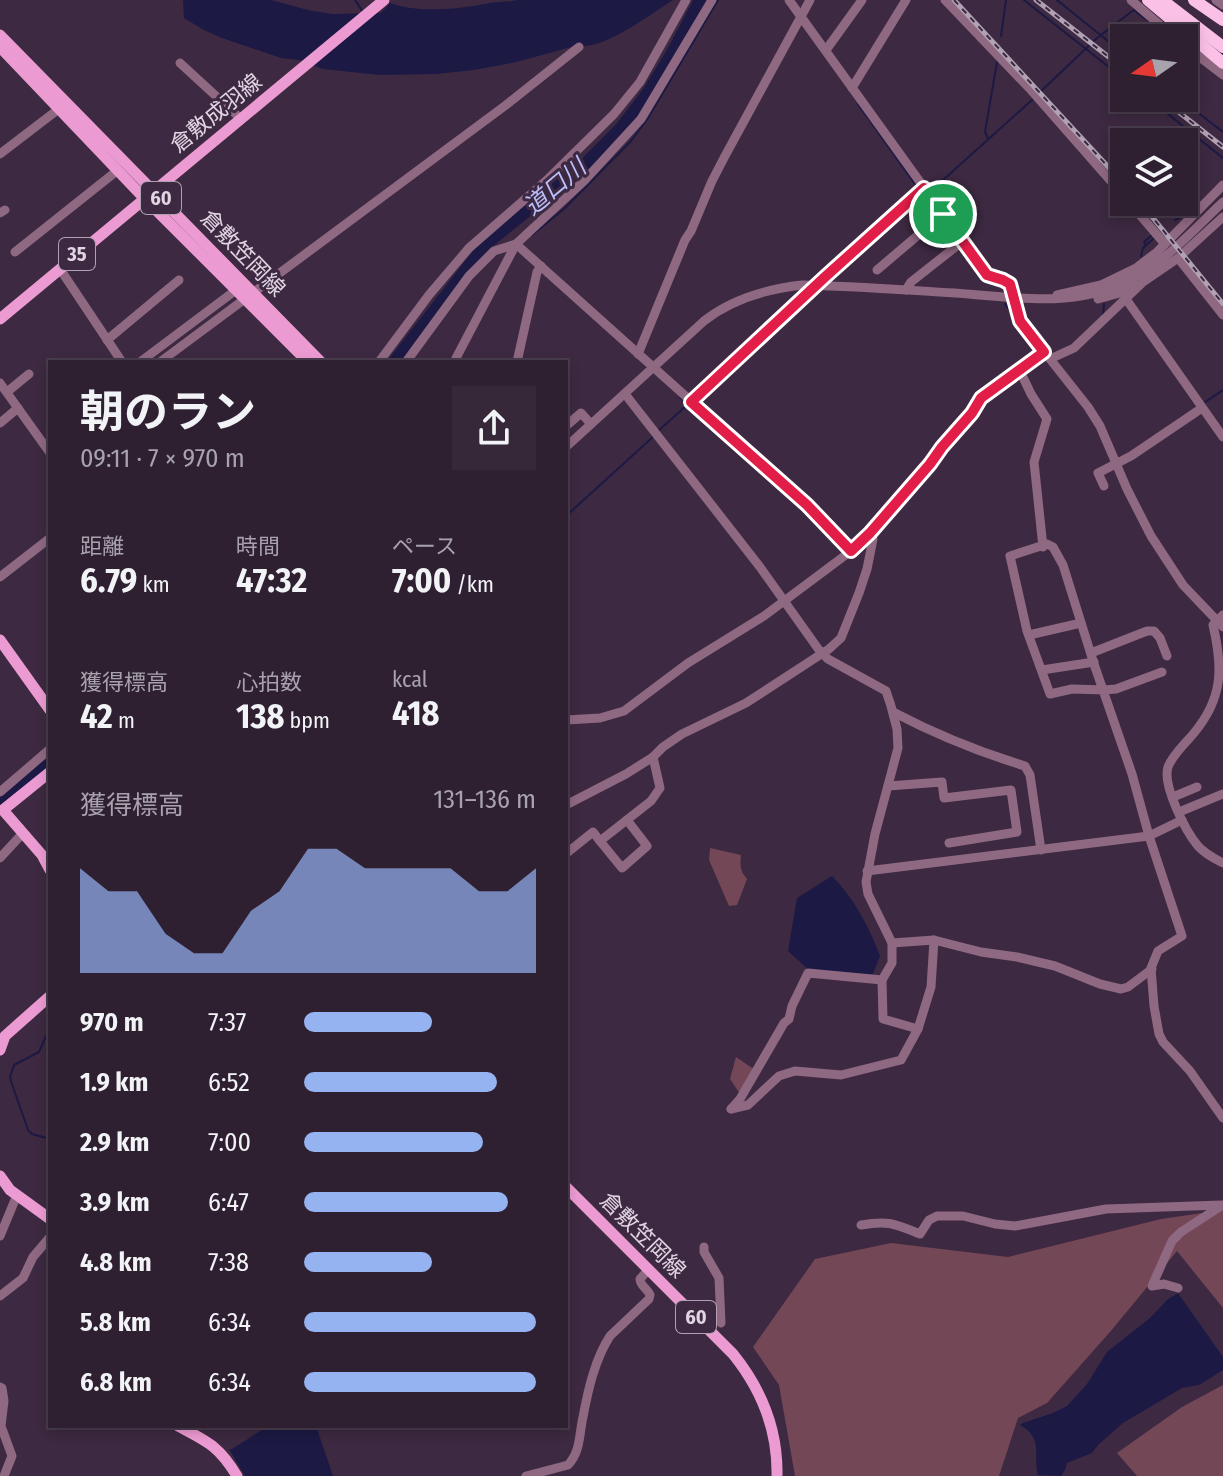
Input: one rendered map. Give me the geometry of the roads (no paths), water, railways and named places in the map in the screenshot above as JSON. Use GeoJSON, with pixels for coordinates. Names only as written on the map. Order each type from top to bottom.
{"type":"FeatureCollection","features":[{"type":"Feature","properties":{"kind":"highway"},"geometry":{"type":"LineString","coordinates":[[1162,0],[1223,47]]}},
{"type":"Feature","properties":{"kind":"highway"},"geometry":{"type":"LineString","coordinates":[[1194,0],[1223,20]]}},
{"type":"Feature","properties":{"kind":"highway"},"geometry":{"type":"LineString","coordinates":[[1138,1],[1223,63]]}},
{"type":"Feature","properties":{"kind":"main road","name":"倉敷成羽線"},"geometry":{"type":"LineString","coordinates":[[0,319],[384,0]]}},
{"type":"Feature","properties":{"kind":"main road","name":"倉敷笠岡線"},"geometry":{"type":"LineString","coordinates":[[0,35],[118,170],[149,194]]}},
{"type":"Feature","properties":{"kind":"main road","name":"倉敷笠岡線"},"geometry":{"type":"LineString","coordinates":[[0,47],[63,106],[306,360]]}},
{"type":"Feature","properties":{"kind":"main road","name":"倉敷笠岡線"},"geometry":{"type":"LineString","coordinates":[[245,293],[319,360]]}},
{"type":"Feature","properties":{"kind":"main road"},"geometry":{"type":"LineString","coordinates":[[0,640],[48,707]]}},
{"type":"Feature","properties":{"kind":"main road"},"geometry":{"type":"LineString","coordinates":[[48,774],[2,812],[42,855],[48,866]]}},
{"type":"Feature","properties":{"kind":"main road"},"geometry":{"type":"LineString","coordinates":[[0,1050],[3,1030],[48,997]]}},
{"type":"Feature","properties":{"kind":"main road"},"geometry":{"type":"LineString","coordinates":[[0,1176],[10,1190],[48,1218]]}},
{"type":"Feature","properties":{"kind":"main road","name":"倉敷笠岡線"},"geometry":{"type":"LineString","coordinates":[[568,1189],[733,1354],[746,1371],[758,1390],[773,1431],[777,1476]]}},
{"type":"Feature","properties":{"kind":"main road"},"geometry":{"type":"LineString","coordinates":[[182,1428],[212,1444],[237,1476]]}},
{"type":"Feature","properties":{"kind":"street"},"geometry":{"type":"LineString","coordinates":[[380,360],[469,248],[547,180],[614,114],[640,82],[686,0]]}},
{"type":"Feature","properties":{"kind":"street"},"geometry":{"type":"LineString","coordinates":[[455,360],[518,246],[641,119],[712,0]]}},
{"type":"Feature","properties":{"kind":"street"},"geometry":{"type":"LineString","coordinates":[[789,0],[921,191],[989,276],[1010,284],[1020,321],[1100,426],[1127,489],[1159,548],[1183,585],[1221,621],[1213,625],[1222,668],[1219,688],[1200,725],[1171,761],[1167,778],[1181,816],[1197,846],[1223,863]]}},
{"type":"Feature","properties":{"kind":"street"},"geometry":{"type":"LineString","coordinates":[[640,356],[685,240],[712,181],[810,0]]}},
{"type":"Feature","properties":{"kind":"street"},"geometry":{"type":"LineString","coordinates":[[826,50],[862,0]]}},
{"type":"Feature","properties":{"kind":"street"},"geometry":{"type":"LineString","coordinates":[[852,88],[906,0]]}},
{"type":"Feature","properties":{"kind":"street"},"geometry":{"type":"LineString","coordinates":[[945,0],[1035,94],[1110,180]]}},
{"type":"Feature","properties":{"kind":"street"},"geometry":{"type":"LineString","coordinates":[[1216,0],[1223,5]]}},
{"type":"Feature","properties":{"kind":"street"},"geometry":{"type":"LineString","coordinates":[[1138,1],[1161,24]]}},
{"type":"Feature","properties":{"kind":"street"},"geometry":{"type":"LineString","coordinates":[[143,360],[329,237],[579,47]]}},
{"type":"Feature","properties":{"kind":"street"},"geometry":{"type":"LineString","coordinates":[[1198,56],[1223,75]]}},
{"type":"Feature","properties":{"kind":"street"},"geometry":{"type":"LineString","coordinates":[[180,63],[241,119]]}},
{"type":"Feature","properties":{"kind":"street"},"geometry":{"type":"LineString","coordinates":[[0,154],[63,106]]}},
{"type":"Feature","properties":{"kind":"street"},"geometry":{"type":"LineString","coordinates":[[15,252],[118,170]]}},
{"type":"Feature","properties":{"kind":"street"},"geometry":{"type":"LineString","coordinates":[[1052,299],[1059,294],[1092,287],[1125,275],[1147,261],[1223,185]]}},
{"type":"Feature","properties":{"kind":"street"},"geometry":{"type":"LineString","coordinates":[[691,402],[921,191]]}},
{"type":"Feature","properties":{"kind":"street"},"geometry":{"type":"LineString","coordinates":[[568,445],[704,321],[736,301],[778,288],[817,285],[1052,299],[1098,293],[1134,278],[1155,264],[1223,202]]}},
{"type":"Feature","properties":{"kind":"street"},"geometry":{"type":"LineString","coordinates":[[877,270],[942,216]]}},
{"type":"Feature","properties":{"kind":"street"},"geometry":{"type":"LineString","coordinates":[[1141,216],[1164,243]]}},
{"type":"Feature","properties":{"kind":"street"},"geometry":{"type":"LineString","coordinates":[[1052,299],[1065,304],[1084,303],[1120,293],[1143,282],[1178,258],[1223,217]]}},
{"type":"Feature","properties":{"kind":"street"},"geometry":{"type":"LineString","coordinates":[[906,290],[911,282],[961,242]]}},
{"type":"Feature","properties":{"kind":"street"},"geometry":{"type":"LineString","coordinates":[[518,246],[807,505],[851,551]]}},
{"type":"Feature","properties":{"kind":"street"},"geometry":{"type":"LineString","coordinates":[[407,360],[469,276],[494,251],[518,246]]}},
{"type":"Feature","properties":{"kind":"street"},"geometry":{"type":"LineString","coordinates":[[1178,258],[1223,315]]}},
{"type":"Feature","properties":{"kind":"street"},"geometry":{"type":"LineString","coordinates":[[517,360],[540,268]]}},
{"type":"Feature","properties":{"kind":"street"},"geometry":{"type":"LineString","coordinates":[[60,269],[121,360]]}},
{"type":"Feature","properties":{"kind":"street"},"geometry":{"type":"LineString","coordinates":[[107,340],[179,280]]}},
{"type":"Feature","properties":{"kind":"street"},"geometry":{"type":"LineString","coordinates":[[568,720],[600,718],[624,711],[688,663],[786,601],[872,535],[981,398],[1047,356],[1074,348],[1143,282]]}},
{"type":"Feature","properties":{"kind":"street"},"geometry":{"type":"LineString","coordinates":[[162,360],[245,293]]}},
{"type":"Feature","properties":{"kind":"street"},"geometry":{"type":"LineString","coordinates":[[1126,299],[1223,437]]}},
{"type":"Feature","properties":{"kind":"street"},"geometry":{"type":"LineString","coordinates":[[1020,371],[1047,419],[1034,462],[1043,547]]}},
{"type":"Feature","properties":{"kind":"street"},"geometry":{"type":"LineString","coordinates":[[29,374],[3,387],[48,449]]}},
{"type":"Feature","properties":{"kind":"street"},"geometry":{"type":"LineString","coordinates":[[625,394],[786,601],[822,653],[886,691],[898,742],[866,882],[868,894],[892,943],[892,963],[882,980],[883,1019],[918,1029]]}},
{"type":"Feature","properties":{"kind":"street"},"geometry":{"type":"LineString","coordinates":[[0,423],[18,408]]}},
{"type":"Feature","properties":{"kind":"street"},"geometry":{"type":"LineString","coordinates":[[1104,486],[1098,473],[1117,464],[1202,408]]}},
{"type":"Feature","properties":{"kind":"street"},"geometry":{"type":"LineString","coordinates":[[568,424],[581,413],[591,424]]}},
{"type":"Feature","properties":{"kind":"street"},"geometry":{"type":"LineString","coordinates":[[568,804],[626,774],[682,734],[746,703],[841,638],[867,569],[872,535]]}},
{"type":"Feature","properties":{"kind":"street"},"geometry":{"type":"LineString","coordinates":[[0,577],[48,540]]}},
{"type":"Feature","properties":{"kind":"street"},"geometry":{"type":"LineString","coordinates":[[1162,672],[1116,689],[1104,690],[1072,689],[1050,694],[1029,635],[1010,556],[1047,544],[1053,547],[1063,565],[1092,658],[1104,690],[1132,774],[1182,936],[1158,951],[1152,969],[1160,1037],[1190,1071],[1223,1118]]}},
{"type":"Feature","properties":{"kind":"street"},"geometry":{"type":"LineString","coordinates":[[1029,635],[1081,623]]}},
{"type":"Feature","properties":{"kind":"street"},"geometry":{"type":"LineString","coordinates":[[1042,670],[1092,658],[1147,631],[1154,631],[1160,638],[1167,656]]}},
{"type":"Feature","properties":{"kind":"street"},"geometry":{"type":"LineString","coordinates":[[893,712],[950,740],[1025,766],[1030,775],[1041,850]]}},
{"type":"Feature","properties":{"kind":"street"},"geometry":{"type":"LineString","coordinates":[[0,792],[48,751]]}},
{"type":"Feature","properties":{"kind":"street"},"geometry":{"type":"LineString","coordinates":[[600,841],[651,801],[660,788],[653,757]]}},
{"type":"Feature","properties":{"kind":"street"},"geometry":{"type":"LineString","coordinates":[[888,786],[942,782],[944,798],[1011,790],[1017,832],[949,843]]}},
{"type":"Feature","properties":{"kind":"street"},"geometry":{"type":"LineString","coordinates":[[1173,797],[1197,787]]}},
{"type":"Feature","properties":{"kind":"street"},"geometry":{"type":"LineString","coordinates":[[867,871],[1149,836],[1223,794]]}},
{"type":"Feature","properties":{"kind":"street"},"geometry":{"type":"LineString","coordinates":[[568,852],[593,832],[622,868],[647,846],[627,820]]}},
{"type":"Feature","properties":{"kind":"street"},"geometry":{"type":"LineString","coordinates":[[0,858],[23,833]]}},
{"type":"Feature","properties":{"kind":"street"},"geometry":{"type":"LineString","coordinates":[[892,943],[934,940],[1055,966],[1121,989],[1152,969]]}},
{"type":"Feature","properties":{"kind":"street"},"geometry":{"type":"LineString","coordinates":[[882,980],[808,973],[789,1019],[731,1109],[748,1105],[779,1076],[795,1071],[841,1075],[901,1060],[918,1029],[931,987],[934,940]]}},
{"type":"Feature","properties":{"kind":"street"},"geometry":{"type":"LineString","coordinates":[[0,1236],[17,1195]]}},
{"type":"Feature","properties":{"kind":"street"},"geometry":{"type":"LineString","coordinates":[[861,1225],[890,1222],[920,1234],[929,1220],[937,1216],[963,1216],[1015,1226],[1106,1209],[1222,1205]]}},
{"type":"Feature","properties":{"kind":"street"},"geometry":{"type":"LineString","coordinates":[[1178,1288],[1164,1284],[1152,1286],[1172,1241],[1222,1205]]}},
{"type":"Feature","properties":{"kind":"street"},"geometry":{"type":"LineString","coordinates":[[0,1296],[23,1278],[33,1257],[48,1239]]}},
{"type":"Feature","properties":{"kind":"street"},"geometry":{"type":"LineString","coordinates":[[704,1247],[719,1278],[721,1323]]}},
{"type":"Feature","properties":{"kind":"street"},"geometry":{"type":"LineString","coordinates":[[526,1476],[571,1462],[578,1450],[591,1384],[606,1343],[649,1299],[649,1292],[640,1279],[649,1269]]}},
{"type":"Feature","properties":{"kind":"street"},"geometry":{"type":"LineString","coordinates":[[0,1387],[4,1401],[1,1426],[12,1456],[4,1476]]}},
{"type":"Feature","properties":{"kind":"waterway"},"geometry":{"type":"LineString","coordinates":[[355,0],[363,12]]}},
{"type":"Feature","properties":{"kind":"waterway","name":"道口川"},"geometry":{"type":"LineString","coordinates":[[396,360],[486,244],[581,168],[620,129],[647,94],[700,0]]}},
{"type":"Feature","properties":{"kind":"waterway"},"geometry":{"type":"LineString","coordinates":[[532,235],[565,208],[631,141],[718,0]]}},
{"type":"Feature","properties":{"kind":"waterway"},"geometry":{"type":"LineString","coordinates":[[1001,36],[1006,0]]}},
{"type":"Feature","properties":{"kind":"waterway"},"geometry":{"type":"LineString","coordinates":[[1024,0],[1110,68]]}},
{"type":"Feature","properties":{"kind":"waterway"},"geometry":{"type":"LineString","coordinates":[[1057,0],[1110,43]]}},
{"type":"Feature","properties":{"kind":"waterway"},"geometry":{"type":"LineString","coordinates":[[1038,94],[1097,38],[1135,9]]}},
{"type":"Feature","properties":{"kind":"waterway"},"geometry":{"type":"LineString","coordinates":[[1135,11],[1152,24]]}},
{"type":"Feature","properties":{"kind":"waterway"},"geometry":{"type":"LineString","coordinates":[[988,138],[985,132],[997,62]]}},
{"type":"Feature","properties":{"kind":"waterway"},"geometry":{"type":"LineString","coordinates":[[933,189],[1033,99]]}},
{"type":"Feature","properties":{"kind":"waterway"},"geometry":{"type":"LineString","coordinates":[[858,104],[917,187]]}},
{"type":"Feature","properties":{"kind":"waterway"},"geometry":{"type":"LineString","coordinates":[[1166,112],[1223,158]]}},
{"type":"Feature","properties":{"kind":"waterway"},"geometry":{"type":"LineString","coordinates":[[1197,112],[1223,132]]}},
{"type":"Feature","properties":{"kind":"waterway"},"geometry":{"type":"LineString","coordinates":[[880,234],[923,196]]}},
{"type":"Feature","properties":{"kind":"waterway"},"geometry":{"type":"LineString","coordinates":[[1175,220],[1184,216]]}},
{"type":"Feature","properties":{"kind":"waterway"},"geometry":{"type":"LineString","coordinates":[[1146,245],[1144,242],[1151,236]]}},
{"type":"Feature","properties":{"kind":"waterway"},"geometry":{"type":"LineString","coordinates":[[1141,256],[1143,248],[1154,238]]}},
{"type":"Feature","properties":{"kind":"waterway"},"geometry":{"type":"LineString","coordinates":[[1005,304],[1014,316]]}},
{"type":"Feature","properties":{"kind":"waterway"},"geometry":{"type":"LineString","coordinates":[[1103,314],[1104,304]]}},
{"type":"Feature","properties":{"kind":"waterway"},"geometry":{"type":"LineString","coordinates":[[1027,370],[1044,358]]}},
{"type":"Feature","properties":{"kind":"waterway"},"geometry":{"type":"LineString","coordinates":[[968,424],[981,412],[984,403],[1016,378]]}},
{"type":"Feature","properties":{"kind":"waterway"},"geometry":{"type":"LineString","coordinates":[[1205,402],[1223,390]]}},
{"type":"Feature","properties":{"kind":"waterway"},"geometry":{"type":"LineString","coordinates":[[680,397],[705,419]]}},
{"type":"Feature","properties":{"kind":"waterway"},"geometry":{"type":"LineString","coordinates":[[658,431],[686,406]]}},
{"type":"Feature","properties":{"kind":"waterway"},"geometry":{"type":"LineString","coordinates":[[568,514],[654,436]]}},
{"type":"Feature","properties":{"kind":"waterway","name":"道口川"},"geometry":{"type":"LineString","coordinates":[[0,800],[48,761]]}},
{"type":"Feature","properties":{"kind":"waterway"},"geometry":{"type":"LineString","coordinates":[[48,1032],[39,1052],[14,1065],[10,1077],[28,1130],[48,1138]]}},
{"type":"Feature","properties":{"kind":"railway"},"geometry":{"type":"LineString","coordinates":[[954,0],[1110,169]]}},
{"type":"Feature","properties":{"kind":"railway"},"geometry":{"type":"LineString","coordinates":[[1036,0],[1110,58]]}},
{"type":"Feature","properties":{"kind":"railway"},"geometry":{"type":"LineString","coordinates":[[1179,112],[1223,147]]}},
{"type":"Feature","properties":{"kind":"railway"},"geometry":{"type":"LineString","coordinates":[[1151,216],[1223,304]]}}]}
